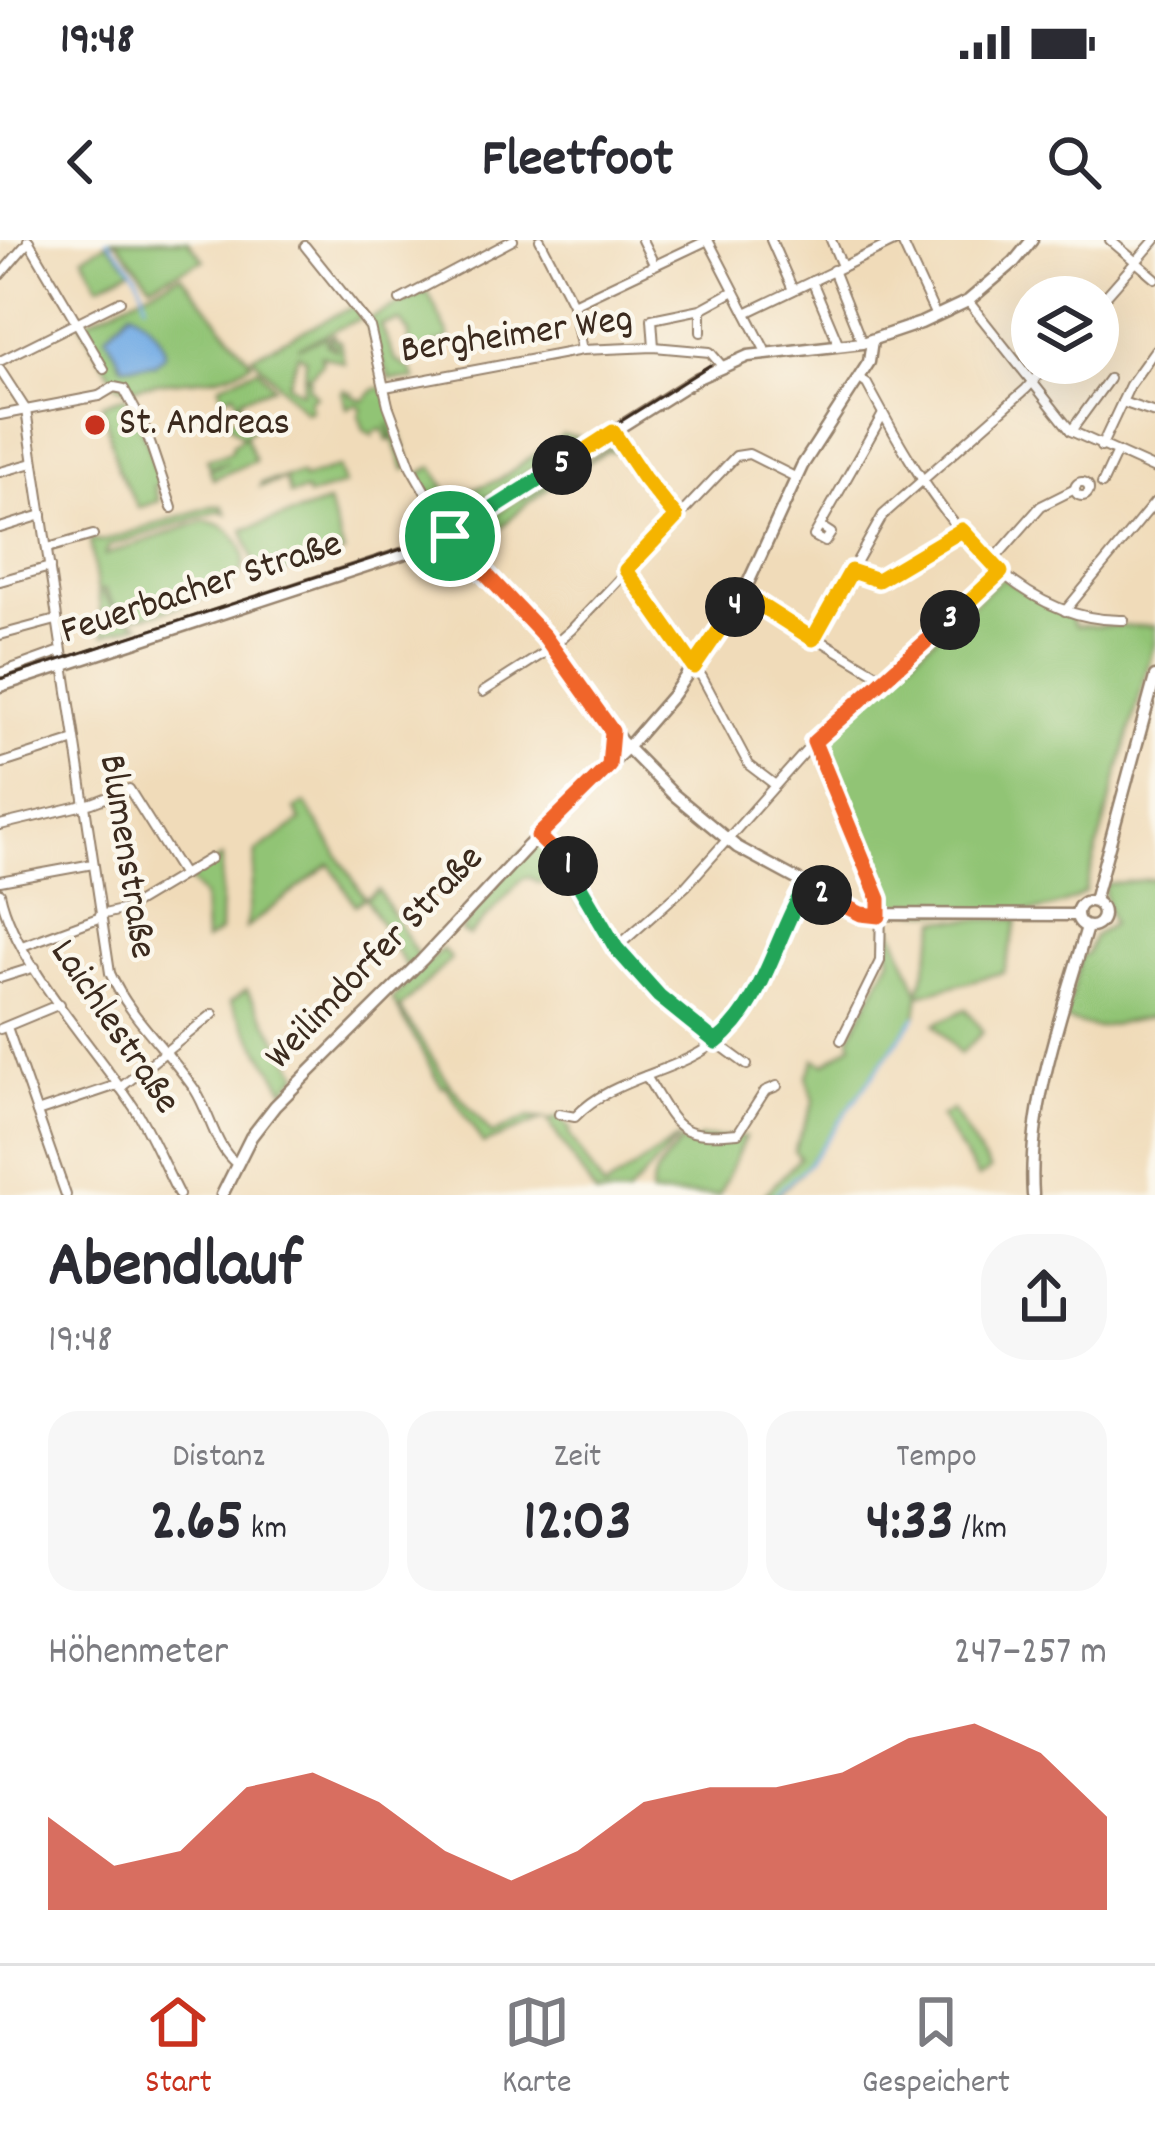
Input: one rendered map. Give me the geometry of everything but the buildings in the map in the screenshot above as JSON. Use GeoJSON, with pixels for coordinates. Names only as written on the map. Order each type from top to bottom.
{"type":"FeatureCollection","features":[{"type":"Feature","properties":{"kind":"main road"},"geometry":{"type":"LineString","coordinates":[[867,342],[968,301],[1032,240]]}},
{"type":"Feature","properties":{"kind":"main road","name":"Feuerbacher Straße"},"geometry":{"type":"LineString","coordinates":[[0,686],[408,555],[450,536],[722,366],[766,352],[867,342]]}},
{"type":"Feature","properties":{"kind":"main road","name":"Weilimdorfer Straße"},"geometry":{"type":"LineString","coordinates":[[222,1195],[259,1124],[274,1106],[627,748],[694,667],[743,594],[797,478],[860,379],[869,362],[867,342]]}},
{"type":"Feature","properties":{"kind":"main road"},"geometry":{"type":"LineString","coordinates":[[450,536],[553,647],[612,731],[673,794],[728,840],[805,887],[861,914],[879,916],[1077,915]]}},
{"type":"Feature","properties":{"kind":"main road"},"geometry":{"type":"LineString","coordinates":[[1094,901],[1155,676]]}},
{"type":"Feature","properties":{"kind":"main road"},"geometry":{"type":"LineString","coordinates":[[609,766],[612,731]]}},
{"type":"Feature","properties":{"kind":"main road"},"geometry":{"type":"LineString","coordinates":[[1077,915],[1082,903],[1094,901],[1101,906],[1099,925],[1087,927]]}},
{"type":"Feature","properties":{"kind":"main road"},"geometry":{"type":"LineString","coordinates":[[1077,915],[1087,927]]}},
{"type":"Feature","properties":{"kind":"main road"},"geometry":{"type":"LineString","coordinates":[[1033,1195],[1038,1111],[1087,927]]}},
{"type":"Feature","properties":{"kind":"street"},"geometry":{"type":"LineString","coordinates":[[400,300],[513,240]]}},
{"type":"Feature","properties":{"kind":"street"},"geometry":{"type":"LineString","coordinates":[[540,240],[573,304],[582,350]]}},
{"type":"Feature","properties":{"kind":"street"},"geometry":{"type":"LineString","coordinates":[[642,240],[654,264]]}},
{"type":"Feature","properties":{"kind":"street"},"geometry":{"type":"LineString","coordinates":[[573,304],[707,240],[766,352]]}},
{"type":"Feature","properties":{"kind":"street"},"geometry":{"type":"LineString","coordinates":[[772,240],[793,290]]}},
{"type":"Feature","properties":{"kind":"street"},"geometry":{"type":"LineString","coordinates":[[831,240],[867,342]]}},
{"type":"Feature","properties":{"kind":"street"},"geometry":{"type":"LineString","coordinates":[[746,314],[899,240],[937,317]]}},
{"type":"Feature","properties":{"kind":"street"},"geometry":{"type":"LineString","coordinates":[[1111,240],[1155,278]]}},
{"type":"Feature","properties":{"kind":"street"},"geometry":{"type":"LineString","coordinates":[[1119,281],[1155,240]]}},
{"type":"Feature","properties":{"kind":"street"},"geometry":{"type":"LineString","coordinates":[[0,275],[29,241],[104,369]]}},
{"type":"Feature","properties":{"kind":"street"},"geometry":{"type":"LineString","coordinates":[[305,246],[366,320],[411,467],[450,536]]}},
{"type":"Feature","properties":{"kind":"street"},"geometry":{"type":"LineString","coordinates":[[812,280],[839,345]]}},
{"type":"Feature","properties":{"kind":"street"},"geometry":{"type":"LineString","coordinates":[[654,347],[652,320],[701,309],[734,290]]}},
{"type":"Feature","properties":{"kind":"street"},"geometry":{"type":"LineString","coordinates":[[0,361],[120,301]]}},
{"type":"Feature","properties":{"kind":"street"},"geometry":{"type":"LineString","coordinates":[[968,301],[1011,358]]}},
{"type":"Feature","properties":{"kind":"street"},"geometry":{"type":"LineString","coordinates":[[701,309],[701,332]]}},
{"type":"Feature","properties":{"kind":"street","name":"Bergheimer Weg"},"geometry":{"type":"LineString","coordinates":[[385,387],[582,350],[654,347],[713,353],[722,366]]}},
{"type":"Feature","properties":{"kind":"street"},"geometry":{"type":"LineString","coordinates":[[1101,448],[1121,402],[1155,350]]}},
{"type":"Feature","properties":{"kind":"street"},"geometry":{"type":"LineString","coordinates":[[0,370],[26,410]]}},
{"type":"Feature","properties":{"kind":"street"},"geometry":{"type":"LineString","coordinates":[[860,379],[923,477],[1001,572],[1065,611],[1097,621],[1124,620]]}},
{"type":"Feature","properties":{"kind":"street"},"geometry":{"type":"LineString","coordinates":[[813,639],[881,518],[1031,384],[1071,431],[1155,469]]}},
{"type":"Feature","properties":{"kind":"street"},"geometry":{"type":"LineString","coordinates":[[1071,431],[1105,384]]}},
{"type":"Feature","properties":{"kind":"street"},"geometry":{"type":"LineString","coordinates":[[0,415],[127,393],[145,428],[172,508]]}},
{"type":"Feature","properties":{"kind":"street"},"geometry":{"type":"LineString","coordinates":[[1121,402],[1155,413]]}},
{"type":"Feature","properties":{"kind":"street","name":"Blumenstraße"},"geometry":{"type":"LineString","coordinates":[[26,410],[100,916],[116,985],[193,1088],[226,1153],[237,1164]]}},
{"type":"Feature","properties":{"kind":"street"},"geometry":{"type":"LineString","coordinates":[[820,526],[884,414]]}},
{"type":"Feature","properties":{"kind":"street"},"geometry":{"type":"LineString","coordinates":[[613,432],[676,517]]}},
{"type":"Feature","properties":{"kind":"street"},"geometry":{"type":"LineString","coordinates":[[483,692],[553,647],[742,453],[797,478]]}},
{"type":"Feature","properties":{"kind":"street"},"geometry":{"type":"LineString","coordinates":[[1102,484],[1115,454]]}},
{"type":"Feature","properties":{"kind":"street"},"geometry":{"type":"LineString","coordinates":[[0,472],[34,463]]}},
{"type":"Feature","properties":{"kind":"street"},"geometry":{"type":"LineString","coordinates":[[992,563],[1041,506],[1075,489]]}},
{"type":"Feature","properties":{"kind":"street"},"geometry":{"type":"LineString","coordinates":[[1065,611],[1155,502]]}},
{"type":"Feature","properties":{"kind":"street"},"geometry":{"type":"LineString","coordinates":[[0,528],[42,515]]}},
{"type":"Feature","properties":{"kind":"street"},"geometry":{"type":"LineString","coordinates":[[851,571],[878,580],[962,530]]}},
{"type":"Feature","properties":{"kind":"street"},"geometry":{"type":"LineString","coordinates":[[48,548],[93,535]]}},
{"type":"Feature","properties":{"kind":"street"},"geometry":{"type":"LineString","coordinates":[[0,581],[51,567]]}},
{"type":"Feature","properties":{"kind":"street"},"geometry":{"type":"LineString","coordinates":[[626,570],[694,667],[749,765],[774,784]]}},
{"type":"Feature","properties":{"kind":"street"},"geometry":{"type":"LineString","coordinates":[[616,948],[670,902],[814,742],[1001,572]]}},
{"type":"Feature","properties":{"kind":"street"},"geometry":{"type":"LineString","coordinates":[[743,594],[885,679]]}},
{"type":"Feature","properties":{"kind":"street"},"geometry":{"type":"LineString","coordinates":[[0,635],[56,620]]}},
{"type":"Feature","properties":{"kind":"street","name":"Feuerbacher Straße"},"geometry":{"type":"LineString","coordinates":[[0,673],[61,651]]}},
{"type":"Feature","properties":{"kind":"street"},"geometry":{"type":"LineString","coordinates":[[0,764],[75,740]]}},
{"type":"Feature","properties":{"kind":"street"},"geometry":{"type":"LineString","coordinates":[[814,742],[879,899],[880,961],[841,1040]]}},
{"type":"Feature","properties":{"kind":"street"},"geometry":{"type":"LineString","coordinates":[[0,825],[129,789],[184,875]]}},
{"type":"Feature","properties":{"kind":"street"},"geometry":{"type":"LineString","coordinates":[[538,836],[568,866],[616,948],[659,996],[747,1065]]}},
{"type":"Feature","properties":{"kind":"street"},"geometry":{"type":"LineString","coordinates":[[22,946],[123,910],[211,858]]}},
{"type":"Feature","properties":{"kind":"street"},"geometry":{"type":"LineString","coordinates":[[0,881],[93,864]]}},
{"type":"Feature","properties":{"kind":"street"},"geometry":{"type":"LineString","coordinates":[[559,1114],[575,1117],[590,1101],[716,1042],[740,1018],[805,887]]}},
{"type":"Feature","properties":{"kind":"street","name":"Laichlestraße"},"geometry":{"type":"LineString","coordinates":[[0,893],[5,927],[140,1116],[178,1195]]}},
{"type":"Feature","properties":{"kind":"street"},"geometry":{"type":"LineString","coordinates":[[0,979],[35,967]]}},
{"type":"Feature","properties":{"kind":"street"},"geometry":{"type":"LineString","coordinates":[[60,1004],[4,1028],[67,1195]]}},
{"type":"Feature","properties":{"kind":"street"},"geometry":{"type":"LineString","coordinates":[[37,1112],[119,1086],[213,1014]]}},
{"type":"Feature","properties":{"kind":"street"},"geometry":{"type":"LineString","coordinates":[[646,1076],[679,1128],[692,1134],[738,1132],[765,1091],[777,1086]]}},
{"type":"Feature","properties":{"kind":"green space"},"geometry":{"type":"Polygon","coordinates":[[[110,240],[187,240],[204,260],[151,284],[118,243],[110,240]]]}},
{"type":"Feature","properties":{"kind":"green space"},"geometry":{"type":"Polygon","coordinates":[[[107,243],[132,269],[99,285],[83,256],[107,243]]]}},
{"type":"Feature","properties":{"kind":"green space"},"geometry":{"type":"Polygon","coordinates":[[[181,275],[252,362],[223,375],[130,390],[116,384],[81,324],[181,275]],[[131,310],[114,326],[112,343],[121,365],[155,364],[165,353],[164,346],[131,310]]]}},
{"type":"Feature","properties":{"kind":"green space"},"geometry":{"type":"Polygon","coordinates":[[[427,291],[450,338],[418,350],[400,321],[381,325],[395,360],[412,371],[415,380],[390,379],[366,320],[427,291]]]}},
{"type":"Feature","properties":{"kind":"green space"},"geometry":{"type":"Polygon","coordinates":[[[354,306],[361,318],[298,347],[327,336],[326,344],[336,350],[329,343],[331,336],[335,334],[332,338],[340,341],[344,363],[321,355],[322,363],[310,376],[305,374],[306,358],[298,354],[288,384],[302,392],[304,376],[311,380],[308,386],[316,396],[309,400],[311,410],[305,412],[252,356],[354,306]]]}},
{"type":"Feature","properties":{"kind":"green space"},"geometry":{"type":"Polygon","coordinates":[[[258,368],[274,387],[242,398],[239,406],[234,393],[223,397],[219,385],[258,368]]]}},
{"type":"Feature","properties":{"kind":"green space"},"geometry":{"type":"Polygon","coordinates":[[[385,387],[411,467],[404,470],[388,423],[391,440],[387,441],[383,429],[373,436],[364,430],[359,415],[362,408],[356,404],[347,408],[342,392],[351,395],[353,391],[352,396],[364,401],[375,389],[385,387]]]}},
{"type":"Feature","properties":{"kind":"green space"},"geometry":{"type":"Polygon","coordinates":[[[125,396],[149,446],[160,483],[154,486],[159,501],[138,508],[118,469],[102,404],[125,396]]]}},
{"type":"Feature","properties":{"kind":"green space"},"geometry":{"type":"Polygon","coordinates":[[[239,416],[256,426],[245,435],[255,461],[213,479],[210,470],[228,462],[210,467],[207,459],[231,452],[243,437],[226,421],[239,416]]]}},
{"type":"Feature","properties":{"kind":"green space"},"geometry":{"type":"Polygon","coordinates":[[[562,435],[578,437],[444,521],[418,475],[433,466],[450,497],[499,480],[562,435]]]}},
{"type":"Feature","properties":{"kind":"green space"},"geometry":{"type":"Polygon","coordinates":[[[599,445],[521,500],[610,446],[619,451],[606,451],[522,508],[483,553],[489,561],[486,564],[467,538],[472,531],[599,445]]]}},
{"type":"Feature","properties":{"kind":"green space"},"geometry":{"type":"Polygon","coordinates":[[[338,467],[344,485],[308,496],[306,491],[290,495],[285,479],[260,487],[261,483],[301,474],[303,479],[338,467]]]}},
{"type":"Feature","properties":{"kind":"green space"},"geometry":{"type":"Polygon","coordinates":[[[328,503],[344,553],[260,580],[243,530],[328,503]]]}},
{"type":"Feature","properties":{"kind":"green space"},"geometry":{"type":"Polygon","coordinates":[[[222,506],[226,513],[109,546],[105,555],[204,521],[235,536],[244,556],[238,577],[210,595],[138,616],[123,612],[101,591],[116,612],[139,624],[104,635],[90,539],[100,542],[222,506]]]}},
{"type":"Feature","properties":{"kind":"green space"},"geometry":{"type":"Polygon","coordinates":[[[1002,578],[1069,616],[1075,626],[1155,626],[1155,641],[1085,892],[1066,903],[1018,913],[887,910],[818,741],[1002,578]]]}},
{"type":"Feature","properties":{"kind":"green space"},"geometry":{"type":"Polygon","coordinates":[[[305,803],[365,898],[355,905],[330,864],[246,928],[256,852],[301,821],[295,809],[305,803]]]}},
{"type":"Feature","properties":{"kind":"green space"},"geometry":{"type":"Polygon","coordinates":[[[539,844],[552,849],[596,913],[587,917],[565,877],[559,874],[540,883],[529,877],[469,936],[461,931],[520,854],[539,844]]]}},
{"type":"Feature","properties":{"kind":"green space"},"geometry":{"type":"Polygon","coordinates":[[[222,857],[220,932],[205,941],[203,896],[189,880],[222,857]]]}},
{"type":"Feature","properties":{"kind":"green space"},"geometry":{"type":"Polygon","coordinates":[[[1155,879],[1155,1016],[1096,1028],[1065,1020],[1081,957],[1094,936],[1112,924],[1106,884],[1155,879]]]}},
{"type":"Feature","properties":{"kind":"green space"},"geometry":{"type":"Polygon","coordinates":[[[378,890],[418,956],[407,968],[366,899],[378,890]]]}},
{"type":"Feature","properties":{"kind":"green space"},"geometry":{"type":"Polygon","coordinates":[[[1018,919],[1004,972],[919,995],[916,1016],[808,1165],[778,1195],[764,1195],[800,1158],[794,1151],[814,1101],[807,1077],[815,1059],[825,1064],[852,1044],[850,1037],[891,958],[886,925],[890,923],[919,993],[938,920],[1018,919]]]}},
{"type":"Feature","properties":{"kind":"green space"},"geometry":{"type":"Polygon","coordinates":[[[442,949],[451,959],[400,1008],[449,1083],[492,1134],[529,1117],[543,1119],[483,1144],[446,1086],[442,1087],[392,999],[442,949]]]}},
{"type":"Feature","properties":{"kind":"green space"},"geometry":{"type":"Polygon","coordinates":[[[247,990],[299,1074],[285,1090],[230,1002],[247,990]]]}},
{"type":"Feature","properties":{"kind":"green space"},"geometry":{"type":"Polygon","coordinates":[[[966,1009],[983,1032],[960,1054],[935,1024],[966,1009]]]}},
{"type":"Feature","properties":{"kind":"green space"},"geometry":{"type":"Polygon","coordinates":[[[952,1110],[990,1170],[978,1178],[940,1117],[952,1110]]]}},
{"type":"Feature","properties":{"kind":"green space"},"geometry":{"type":"Polygon","coordinates":[[[559,1117],[604,1189],[680,1137],[627,1195],[596,1195],[548,1121],[559,1117]]]}},
{"type":"Feature","properties":{"kind":"green space"},"geometry":{"type":"Polygon","coordinates":[[[745,1137],[719,1195],[651,1195],[657,1173],[682,1141],[687,1146],[701,1138],[745,1137]]]}},
{"type":"Feature","properties":{"kind":"water"},"geometry":{"type":"Polygon","coordinates":[[[131,310],[161,340],[165,353],[155,364],[123,366],[106,335],[131,310]]]}},
{"type":"Feature","properties":{"kind":"waterway"},"geometry":{"type":"LineString","coordinates":[[107,240],[137,277],[145,304]]}},
{"type":"Feature","properties":{"kind":"waterway"},"geometry":{"type":"LineString","coordinates":[[774,1195],[808,1165],[916,1016]]}},
{"type":"Feature","properties":{"kind":"tram line"},"geometry":{"type":"LineString","coordinates":[[0,679],[408,547],[469,517],[710,365]]}},
{"type":"Feature","properties":{"kind":"place","name":"St. Andreas"},"geometry":{"type":"Point","coordinates":[95,425]}},
{"type":"Feature","properties":{"kind":"route"},"geometry":{"type":"LineString","coordinates":[[613,432],[676,517],[626,570],[694,667],[743,594],[813,639],[851,571],[878,580],[962,530],[1001,572],[814,742],[881,904],[879,916],[861,914],[805,887],[740,1018],[716,1042],[659,996],[616,948],[568,866],[538,836],[609,766],[612,731],[545,637],[450,536],[613,432]]}}]}
